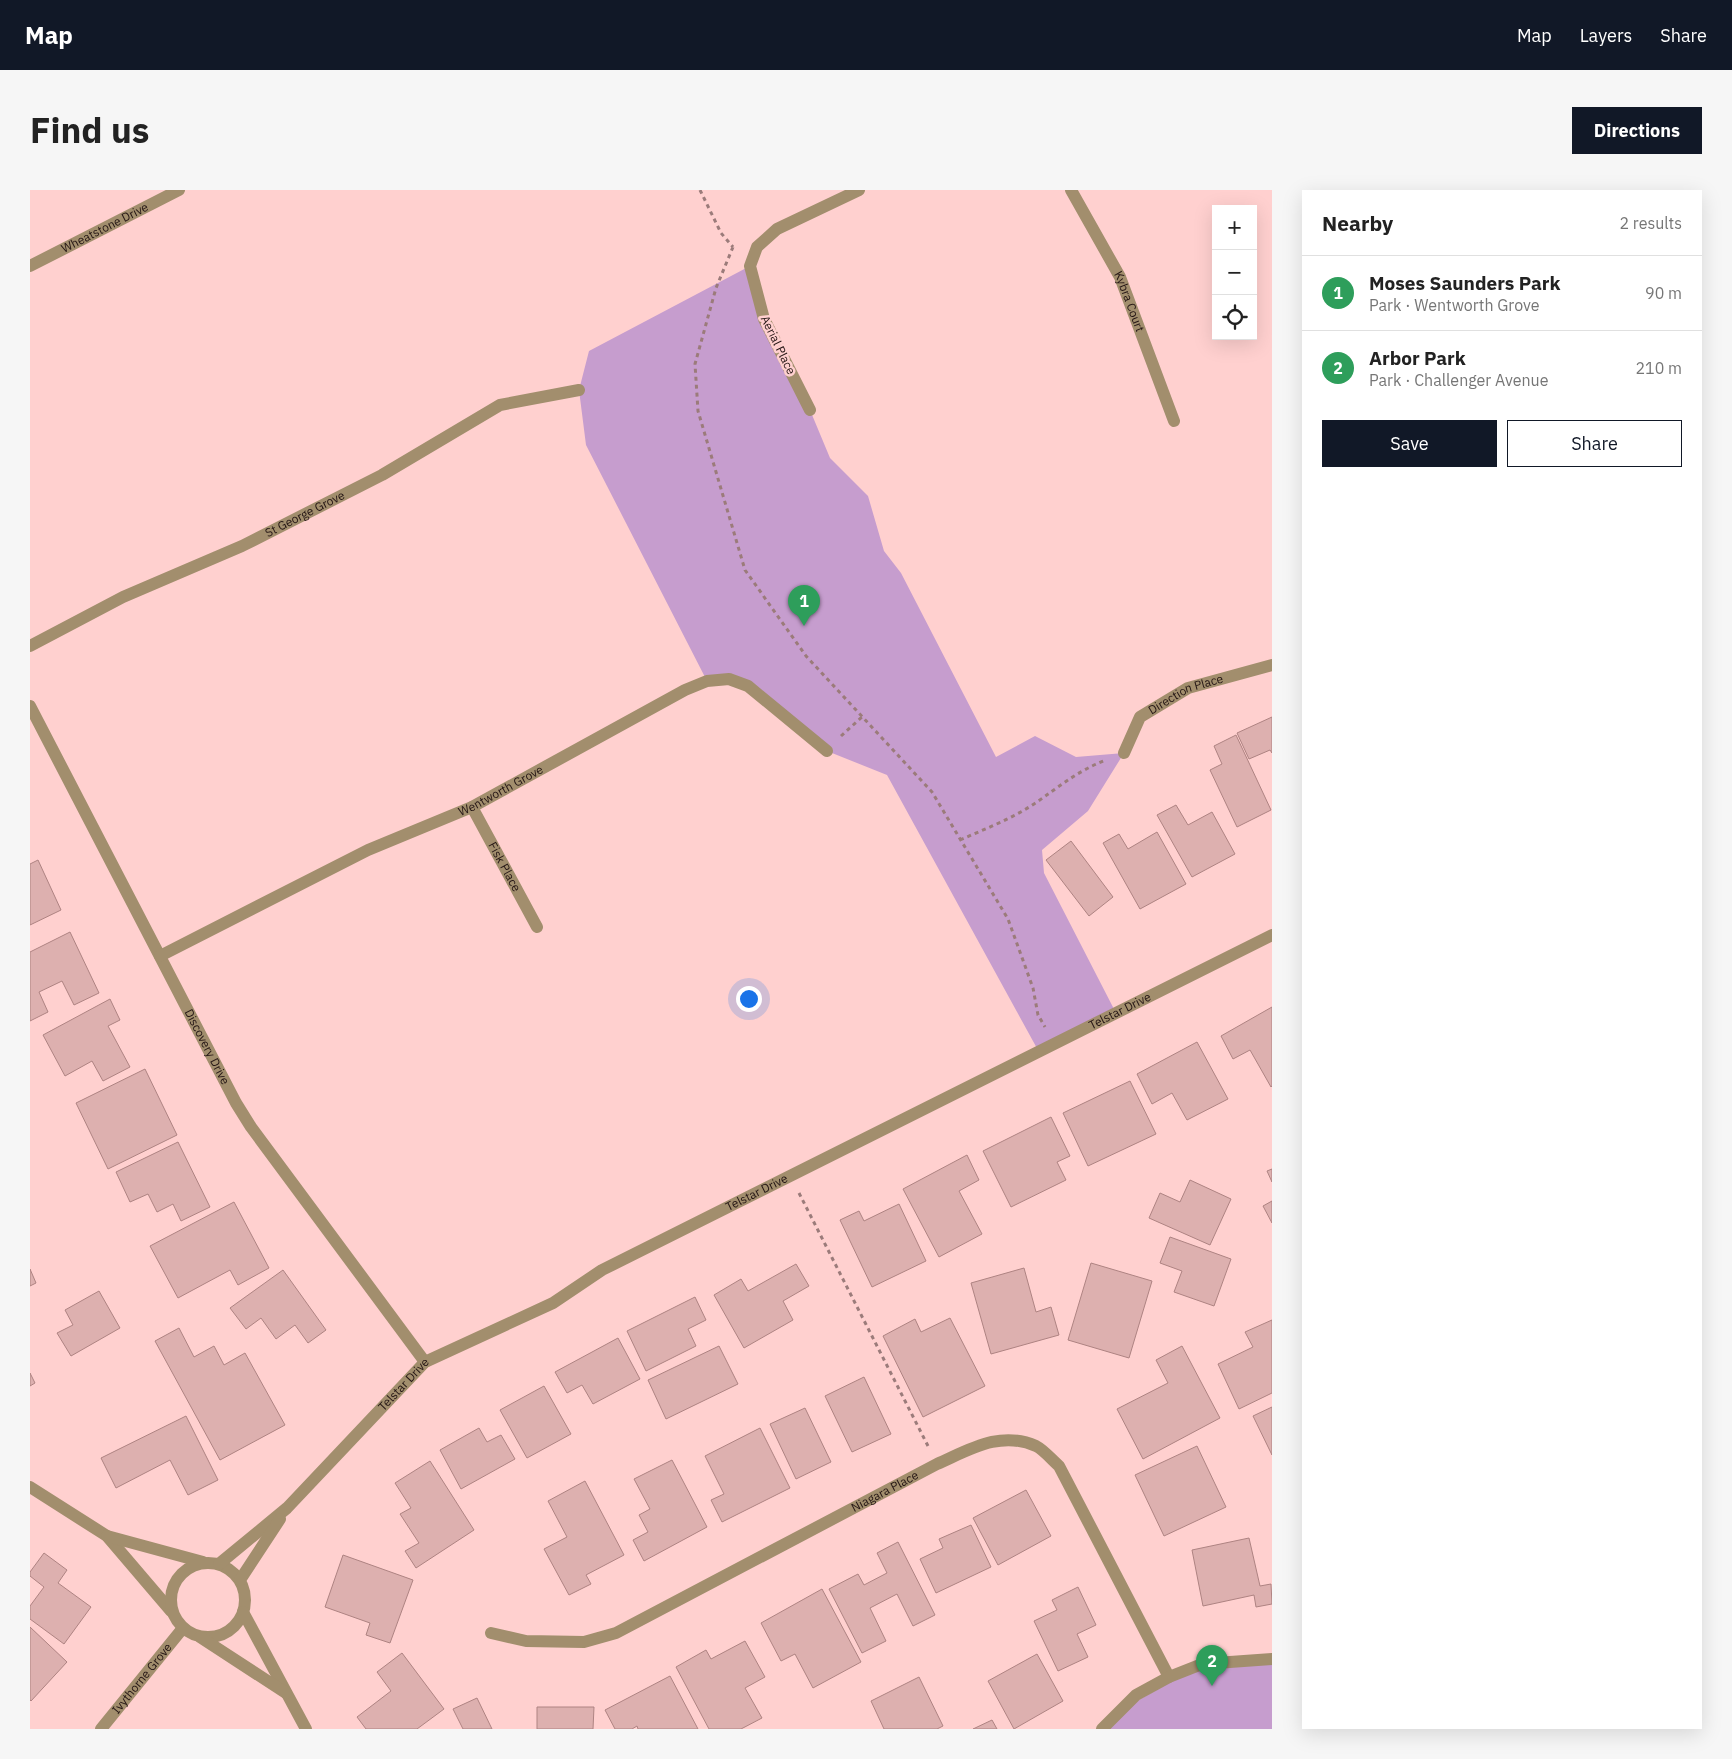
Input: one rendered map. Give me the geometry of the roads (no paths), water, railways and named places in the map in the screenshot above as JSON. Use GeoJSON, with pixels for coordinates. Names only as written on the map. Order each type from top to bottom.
{"type":"FeatureCollection","features":[{"type":"Feature","properties":{"kind":"street","name":"Wheatstone Drive"},"geometry":{"type":"LineString","coordinates":[[30,266],[179,190]]}},
{"type":"Feature","properties":{"kind":"street","name":"Aerial Place"},"geometry":{"type":"LineString","coordinates":[[810,410],[764,319],[750,266],[757,247],[777,229],[859,190]]}},
{"type":"Feature","properties":{"kind":"street","name":"Kybra Court"},"geometry":{"type":"LineString","coordinates":[[1071,190],[1120,277],[1174,421]]}},
{"type":"Feature","properties":{"kind":"street","name":"St George Grove"},"geometry":{"type":"LineString","coordinates":[[30,646],[124,597],[242,546],[373,479],[500,405],[579,390]]}},
{"type":"Feature","properties":{"kind":"street","name":"Direction Place"},"geometry":{"type":"LineString","coordinates":[[1124,753],[1140,717],[1188,688],[1272,665]]}},
{"type":"Feature","properties":{"kind":"street","name":"Wentworth Grove"},"geometry":{"type":"LineString","coordinates":[[160,956],[368,850],[472,807],[685,690],[707,681],[729,680],[748,686],[827,751]]}},
{"type":"Feature","properties":{"kind":"street","name":"Discovery Drive"},"geometry":{"type":"LineString","coordinates":[[30,706],[236,1102],[251,1127],[425,1362]]}},
{"type":"Feature","properties":{"kind":"street","name":"Fisk Place"},"geometry":{"type":"LineString","coordinates":[[472,807],[537,926]]}},
{"type":"Feature","properties":{"kind":"street","name":"Telstar Drive"},"geometry":{"type":"LineString","coordinates":[[219,1564],[287,1508],[425,1362],[552,1303],[602,1270],[1272,935]]}},
{"type":"Feature","properties":{"kind":"street","name":"Niagara Place"},"geometry":{"type":"LineString","coordinates":[[491,1633],[526,1641],[584,1642],[616,1633],[937,1464],[988,1441],[1015,1440],[1037,1447],[1059,1466],[1169,1677]]}},
{"type":"Feature","properties":{"kind":"street"},"geometry":{"type":"LineString","coordinates":[[30,1487],[106,1536],[172,1612],[183,1628],[200,1636],[288,1694]]}},
{"type":"Feature","properties":{"kind":"street","name":"Telstar Drive"},"geometry":{"type":"LineString","coordinates":[[240,1580],[287,1508]]}},
{"type":"Feature","properties":{"kind":"street"},"geometry":{"type":"LineString","coordinates":[[106,1536],[204,1562],[219,1564],[227,1567],[240,1580],[244,1590],[245,1601],[243,1612],[234,1625],[221,1635],[211,1637],[200,1636]]}},
{"type":"Feature","properties":{"kind":"street"},"geometry":{"type":"LineString","coordinates":[[172,1612],[171,1590],[176,1579],[184,1571],[204,1562]]}},
{"type":"Feature","properties":{"kind":"street"},"geometry":{"type":"LineString","coordinates":[[243,1612],[306,1729]]}},
{"type":"Feature","properties":{"kind":"street","name":"Ivythorne Grove"},"geometry":{"type":"LineString","coordinates":[[101,1729],[183,1628]]}},
{"type":"Feature","properties":{"kind":"street"},"geometry":{"type":"LineString","coordinates":[[1102,1729],[1136,1695],[1169,1677],[1202,1664],[1272,1659]]}},
{"type":"Feature","properties":{"kind":"place","name":"Moses Saunders Park"},"geometry":{"type":"Point","coordinates":[804,626]}},
{"type":"Feature","properties":{"kind":"place","name":"Arbor Park"},"geometry":{"type":"Point","coordinates":[1212,1686]}}]}
